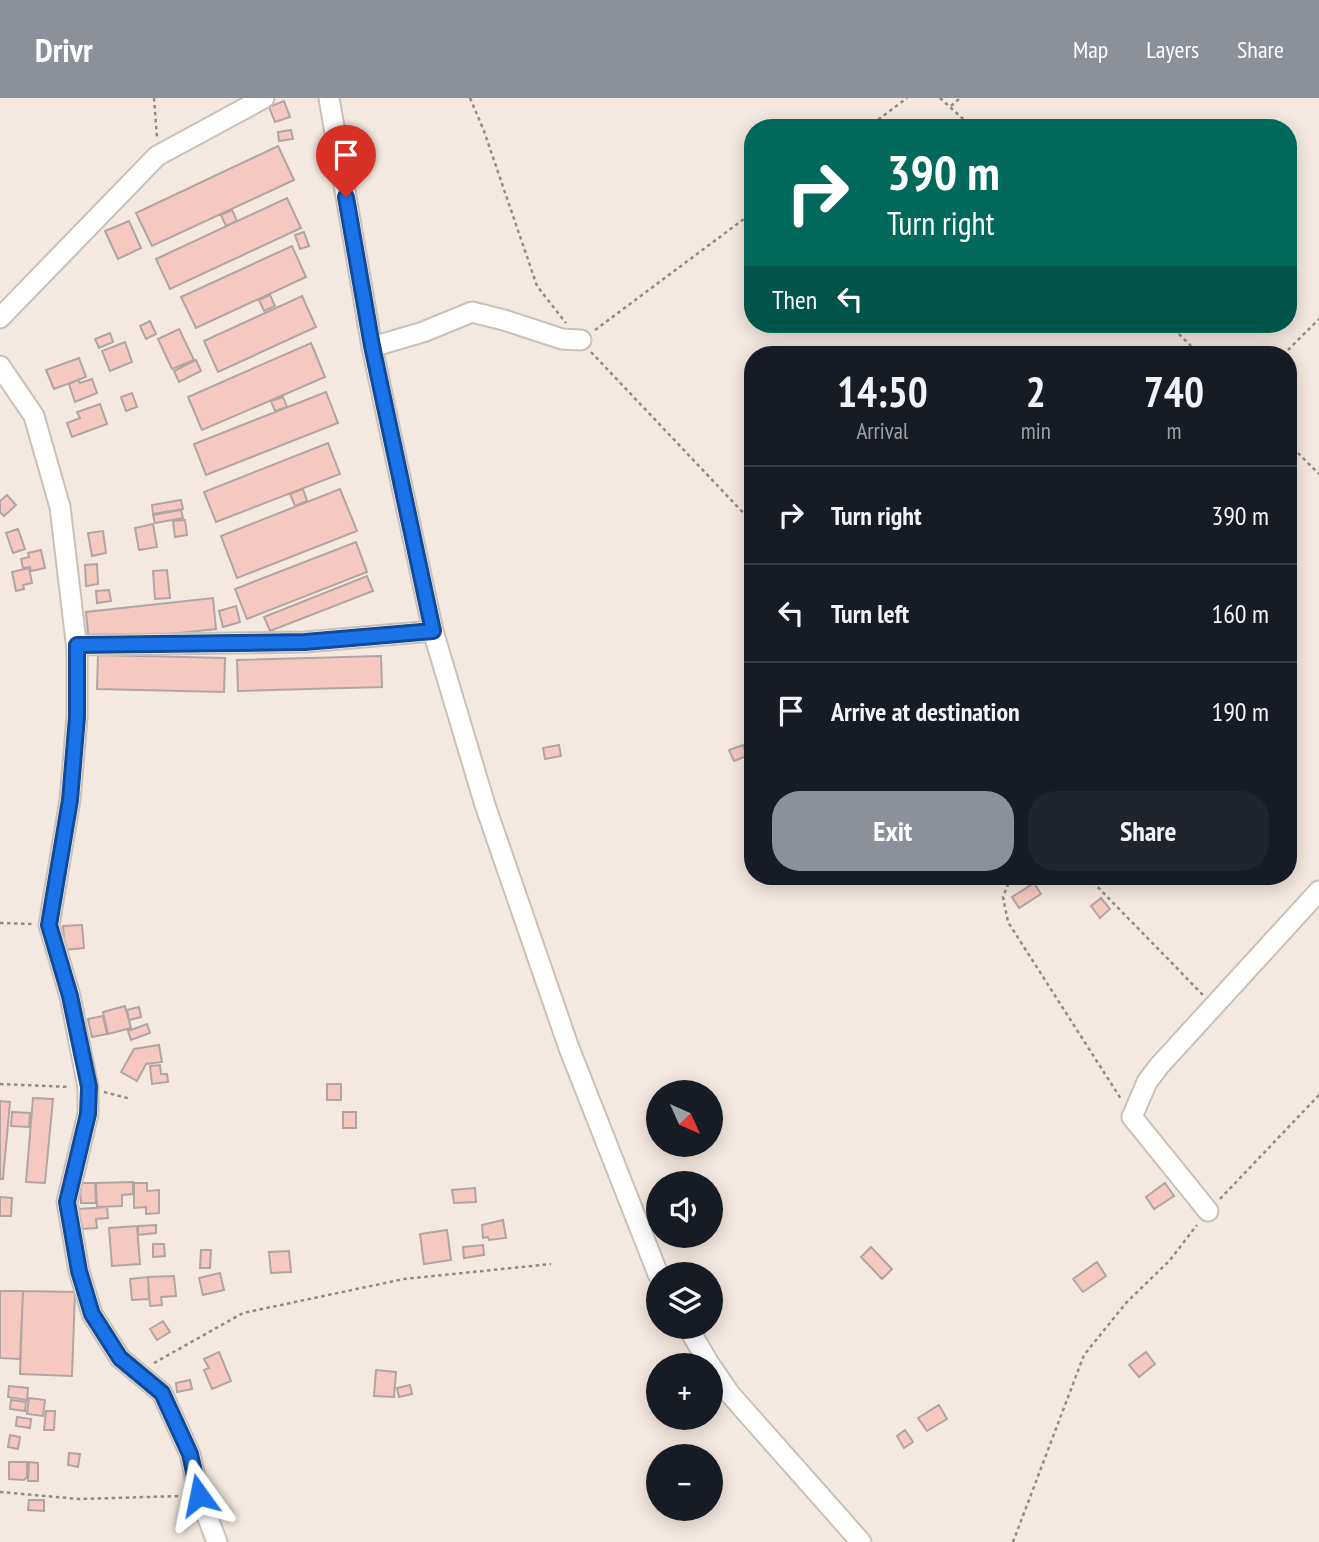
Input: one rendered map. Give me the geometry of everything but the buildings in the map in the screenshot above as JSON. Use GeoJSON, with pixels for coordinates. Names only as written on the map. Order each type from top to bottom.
{"type":"FeatureCollection","features":[{"type":"Feature","properties":{"kind":"street"},"geometry":{"type":"LineString","coordinates":[[0,318],[158,156],[264,98]]}},
{"type":"Feature","properties":{"kind":"street"},"geometry":{"type":"LineString","coordinates":[[329,98],[372,346],[433,631],[485,805],[569,1048],[653,1262]]}},
{"type":"Feature","properties":{"kind":"street"},"geometry":{"type":"LineString","coordinates":[[372,346],[423,332],[472,312],[562,340],[581,340]]}},
{"type":"Feature","properties":{"kind":"street"},"geometry":{"type":"LineString","coordinates":[[0,366],[34,416],[60,507],[77,645],[77,717],[70,800],[49,925],[70,996],[89,1087],[88,1114],[67,1202],[77,1257],[92,1314],[120,1358],[162,1393],[190,1454],[199,1495],[217,1542]]}},
{"type":"Feature","properties":{"kind":"street"},"geometry":{"type":"LineString","coordinates":[[77,645],[305,642],[433,631]]}},
{"type":"Feature","properties":{"kind":"street"},"geometry":{"type":"LineString","coordinates":[[1208,1211],[1132,1117],[1147,1082],[1159,1066],[1319,891]]}},
{"type":"Feature","properties":{"kind":"street"},"geometry":{"type":"LineString","coordinates":[[723,1384],[861,1542]]}},
{"type":"Feature","properties":{"kind":"path"},"geometry":{"type":"LineString","coordinates":[[154,98],[158,156]]}},
{"type":"Feature","properties":{"kind":"path"},"geometry":{"type":"LineString","coordinates":[[470,98],[484,131],[537,286],[581,340],[744,513]]}},
{"type":"Feature","properties":{"kind":"path"},"geometry":{"type":"LineString","coordinates":[[879,119],[907,98]]}},
{"type":"Feature","properties":{"kind":"path"},"geometry":{"type":"LineString","coordinates":[[940,98],[964,119]]}},
{"type":"Feature","properties":{"kind":"path"},"geometry":{"type":"LineString","coordinates":[[951,106],[960,98]]}},
{"type":"Feature","properties":{"kind":"path"},"geometry":{"type":"LineString","coordinates":[[581,340],[744,219]]}},
{"type":"Feature","properties":{"kind":"path"},"geometry":{"type":"LineString","coordinates":[[1292,346],[1319,319]]}},
{"type":"Feature","properties":{"kind":"path"},"geometry":{"type":"LineString","coordinates":[[1178,333],[1191,346]]}},
{"type":"Feature","properties":{"kind":"path"},"geometry":{"type":"LineString","coordinates":[[1297,452],[1319,474]]}},
{"type":"Feature","properties":{"kind":"path"},"geometry":{"type":"LineString","coordinates":[[1008,885],[1003,897],[1008,922],[1132,1117]]}},
{"type":"Feature","properties":{"kind":"path"},"geometry":{"type":"LineString","coordinates":[[1096,885],[1213,1006]]}},
{"type":"Feature","properties":{"kind":"path"},"geometry":{"type":"LineString","coordinates":[[0,923],[49,925]]}},
{"type":"Feature","properties":{"kind":"path"},"geometry":{"type":"LineString","coordinates":[[0,1084],[89,1087],[131,1099]]}},
{"type":"Feature","properties":{"kind":"path"},"geometry":{"type":"LineString","coordinates":[[1013,1542],[1084,1355],[1126,1303],[1170,1260],[1208,1211],[1319,1095]]}},
{"type":"Feature","properties":{"kind":"path"},"geometry":{"type":"LineString","coordinates":[[138,1372],[243,1312],[404,1279],[551,1264]]}},
{"type":"Feature","properties":{"kind":"path"},"geometry":{"type":"LineString","coordinates":[[0,1492],[79,1499],[199,1495]]}},
{"type":"Feature","properties":{"kind":"route"},"geometry":{"type":"LineString","coordinates":[[199,1495],[190,1454],[162,1393],[120,1358],[92,1314],[79,1271],[67,1202],[88,1114],[89,1087],[70,996],[49,925],[70,800],[77,717],[77,645],[305,642],[433,631],[372,346],[346,197]]}}]}
